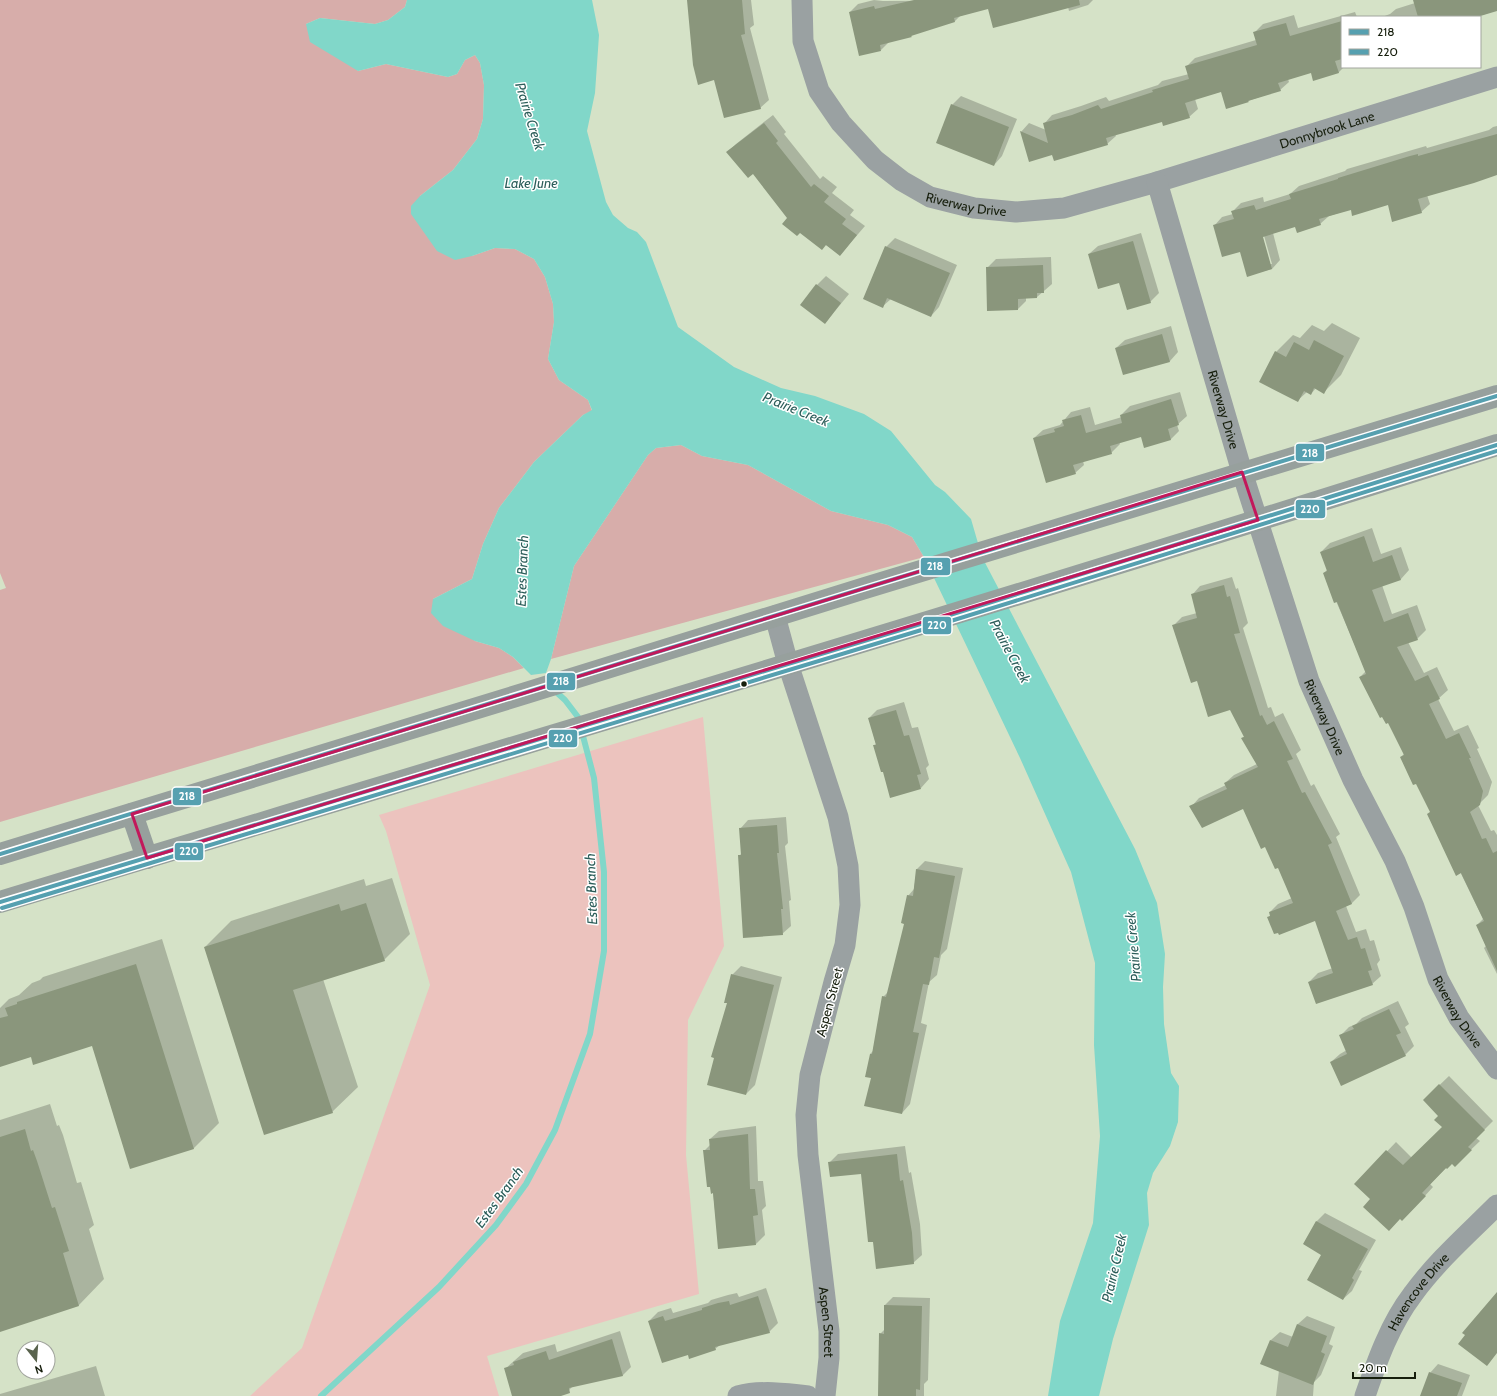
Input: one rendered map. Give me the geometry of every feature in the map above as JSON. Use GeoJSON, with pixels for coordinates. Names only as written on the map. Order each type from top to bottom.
{"type":"FeatureCollection","features":[{"type":"Feature","properties":{"kind":"main road"},"geometry":{"type":"LineString","coordinates":[[0,854],[593,673],[1242,472],[1497,396]]}},
{"type":"Feature","properties":{"kind":"main road"},"geometry":{"type":"LineString","coordinates":[[0,902],[1057,583],[1497,445]]}},
{"type":"Feature","properties":{"kind":"main road"},"geometry":{"type":"LineString","coordinates":[[132,814],[146,858]]}},
{"type":"Feature","properties":{"kind":"street","name":"Riverway Drive"},"geometry":{"type":"LineString","coordinates":[[802,0],[803,41],[819,91],[841,123],[875,160],[902,181],[930,197],[974,208],[1016,212],[1064,208],[1157,182],[1242,472],[1308,680],[1353,780],[1395,862],[1414,906],[1438,979],[1459,1018],[1497,1069]]}},
{"type":"Feature","properties":{"kind":"street","name":"Donnybrook Lane"},"geometry":{"type":"LineString","coordinates":[[1157,182],[1497,77]]}},
{"type":"Feature","properties":{"kind":"street","name":"Aspen Street"},"geometry":{"type":"LineString","coordinates":[[775,616],[788,664],[838,817],[848,866],[850,906],[845,945],[810,1075],[806,1115],[808,1155],[829,1331],[829,1358],[825,1396]]}},
{"type":"Feature","properties":{"kind":"street","name":"Havencove Drive"},"geometry":{"type":"LineString","coordinates":[[1365,1396],[1378,1359],[1394,1324],[1412,1294],[1437,1264],[1497,1205]]}},
{"type":"Feature","properties":{"kind":"street"},"geometry":{"type":"LineString","coordinates":[[738,1396],[746,1394],[784,1393],[808,1396]]}},
{"type":"Feature","properties":{"kind":"highlighted area"},"geometry":{"type":"Polygon","coordinates":[[[1242,472],[1258,520],[147,858],[132,814],[1242,472]]]}},
{"type":"Feature","properties":{"kind":"shaded area"},"geometry":{"type":"Polygon","coordinates":[[[0,0],[407,0],[405,7],[388,20],[375,24],[320,18],[306,24],[358,71],[386,64],[448,77],[457,74],[465,60],[475,55],[480,63],[484,85],[483,119],[477,139],[453,170],[420,196],[472,256],[495,248],[515,249],[534,259],[545,277],[553,304],[554,322],[548,359],[559,380],[588,400],[592,411],[583,415],[534,462],[499,508],[483,544],[472,579],[433,599],[475,641],[499,648],[513,657],[524,668],[0,822],[0,590],[6,588],[0,573],[0,0]]]}},
{"type":"Feature","properties":{"kind":"shaded area"},"geometry":{"type":"Polygon","coordinates":[[[681,445],[702,456],[748,465],[831,511],[888,525],[912,537],[924,557],[551,659],[574,566],[648,455],[656,448],[681,445]]]}},
{"type":"Feature","properties":{"kind":"shaded area"},"geometry":{"type":"Polygon","coordinates":[[[703,717],[724,946],[688,1020],[686,1155],[699,1294],[487,1356],[499,1396],[250,1396],[302,1348],[430,985],[386,831],[379,815],[703,717]]]}},
{"type":"Feature","properties":{"kind":"water","name":"Lake June"},"geometry":{"type":"Polygon","coordinates":[[[407,0],[592,0],[599,35],[595,93],[587,131],[606,202],[613,215],[628,228],[637,232],[646,242],[678,327],[734,367],[781,388],[815,396],[864,414],[891,431],[935,485],[945,492],[971,519],[982,557],[1135,849],[1157,903],[1165,954],[1163,987],[1164,1024],[1171,1073],[1179,1086],[1178,1122],[1170,1146],[1153,1173],[1147,1193],[1149,1225],[1113,1339],[1099,1396],[1048,1396],[1060,1321],[1093,1223],[1100,1136],[1094,1045],[1095,963],[1071,872],[1020,758],[924,557],[912,537],[888,525],[831,511],[748,465],[702,456],[681,445],[656,448],[648,455],[574,566],[551,659],[546,673],[531,675],[513,657],[499,648],[475,641],[443,626],[431,613],[433,599],[472,579],[483,544],[499,508],[534,462],[583,415],[592,410],[588,400],[559,380],[548,359],[554,322],[553,304],[545,277],[534,259],[515,249],[495,248],[455,260],[437,251],[411,214],[411,206],[420,196],[453,170],[477,139],[483,119],[484,85],[480,63],[475,55],[465,60],[457,74],[448,77],[386,64],[358,71],[310,42],[306,24],[320,18],[375,24],[388,20],[405,7],[407,0]]]}},
{"type":"Feature","properties":{"kind":"building"},"geometry":{"type":"Polygon","coordinates":[[[687,0],[742,0],[745,34],[741,35],[761,109],[724,118],[714,80],[698,85],[693,65],[687,0]]]}},
{"type":"Feature","properties":{"kind":"building"},"geometry":{"type":"Polygon","coordinates":[[[914,0],[1079,0],[1080,5],[993,28],[988,9],[954,18],[955,22],[911,36],[912,37],[880,45],[881,51],[859,56],[849,12],[874,6],[875,9],[914,0]]]}},
{"type":"Feature","properties":{"kind":"building"},"geometry":{"type":"Polygon","coordinates":[[[1413,0],[1497,0],[1497,11],[1480,16],[1418,16],[1413,0]]]}},
{"type":"Feature","properties":{"kind":"building"},"geometry":{"type":"Polygon","coordinates":[[[1341,21],[1341,59],[1335,61],[1339,73],[1313,81],[1311,73],[1278,83],[1281,91],[1226,109],[1221,92],[1185,103],[1190,118],[1163,126],[1162,122],[1106,138],[1108,145],[1054,161],[1052,155],[1029,162],[1020,131],[1048,143],[1043,123],[1072,115],[1098,105],[1101,109],[1153,92],[1152,90],[1189,79],[1185,66],[1257,45],[1253,32],[1286,23],[1290,36],[1341,21]]]}},
{"type":"Feature","properties":{"kind":"building"},"geometry":{"type":"Polygon","coordinates":[[[951,104],[1009,127],[994,166],[936,143],[951,104]]]}},
{"type":"Feature","properties":{"kind":"building"},"geometry":{"type":"Polygon","coordinates":[[[764,123],[778,141],[776,143],[811,187],[814,184],[829,196],[824,202],[846,219],[842,224],[857,235],[840,256],[826,245],[822,250],[800,233],[797,236],[782,224],[787,218],[753,174],[748,178],[726,152],[764,123]]]}},
{"type":"Feature","properties":{"kind":"building"},"geometry":{"type":"Polygon","coordinates":[[[1497,134],[1497,175],[1418,199],[1422,213],[1392,222],[1388,205],[1352,216],[1351,210],[1319,219],[1321,225],[1297,233],[1295,227],[1263,237],[1272,269],[1247,277],[1240,252],[1222,257],[1213,225],[1234,219],[1231,211],[1254,205],[1256,210],[1291,199],[1289,194],[1338,178],[1410,156],[1418,154],[1418,156],[1497,134]]]}},
{"type":"Feature","properties":{"kind":"building"},"geometry":{"type":"Polygon","coordinates":[[[1133,241],[1151,303],[1127,310],[1119,283],[1098,289],[1088,254],[1133,241]]]}},
{"type":"Feature","properties":{"kind":"building"},"geometry":{"type":"Polygon","coordinates":[[[885,246],[950,273],[931,317],[887,298],[883,308],[863,299],[885,246]]]}},
{"type":"Feature","properties":{"kind":"building"},"geometry":{"type":"Polygon","coordinates":[[[1043,265],[1044,293],[1037,293],[1037,298],[1018,299],[1018,310],[987,311],[986,267],[1043,265]]]}},
{"type":"Feature","properties":{"kind":"building"},"geometry":{"type":"Polygon","coordinates":[[[816,284],[841,303],[825,324],[800,305],[816,284]]]}},
{"type":"Feature","properties":{"kind":"building"},"geometry":{"type":"Polygon","coordinates":[[[1162,334],[1170,362],[1123,375],[1115,348],[1162,334]]]}},
{"type":"Feature","properties":{"kind":"building"},"geometry":{"type":"Polygon","coordinates":[[[1314,340],[1344,356],[1324,394],[1314,388],[1311,395],[1304,391],[1298,402],[1259,382],[1275,351],[1286,357],[1294,342],[1309,350],[1314,340]]]}},
{"type":"Feature","properties":{"kind":"building"},"geometry":{"type":"Polygon","coordinates":[[[1171,399],[1179,425],[1168,429],[1171,440],[1144,448],[1141,437],[1110,446],[1112,454],[1073,465],[1076,474],[1046,483],[1033,438],[1055,432],[1054,429],[1064,426],[1062,420],[1081,415],[1086,433],[1122,423],[1120,415],[1171,399]]]}},
{"type":"Feature","properties":{"kind":"building"},"geometry":{"type":"Polygon","coordinates":[[[1364,536],[1373,562],[1392,555],[1401,580],[1372,590],[1384,622],[1408,613],[1418,640],[1397,647],[1415,681],[1428,675],[1440,699],[1429,704],[1446,739],[1459,733],[1471,758],[1469,758],[1483,791],[1480,805],[1470,812],[1482,839],[1486,838],[1493,853],[1497,851],[1497,971],[1476,925],[1484,921],[1461,873],[1456,876],[1427,814],[1430,812],[1416,784],[1413,785],[1400,757],[1404,755],[1388,723],[1386,724],[1382,717],[1380,718],[1359,677],[1366,674],[1337,602],[1334,603],[1323,573],[1327,571],[1320,552],[1364,536]]]}},
{"type":"Feature","properties":{"kind":"building"},"geometry":{"type":"Polygon","coordinates":[[[1224,585],[1227,597],[1230,596],[1240,633],[1234,634],[1260,716],[1262,715],[1267,725],[1274,721],[1293,759],[1287,761],[1302,793],[1305,792],[1332,843],[1328,845],[1352,904],[1336,911],[1348,940],[1357,937],[1361,949],[1365,948],[1372,970],[1368,971],[1373,985],[1316,1004],[1308,982],[1333,973],[1315,921],[1279,935],[1278,933],[1274,934],[1267,917],[1270,916],[1269,912],[1293,903],[1278,868],[1275,869],[1265,847],[1261,849],[1243,809],[1202,828],[1189,806],[1227,789],[1224,783],[1258,767],[1241,738],[1244,737],[1230,710],[1208,717],[1197,681],[1191,683],[1172,625],[1197,618],[1191,594],[1224,585]]]}},
{"type":"Feature","properties":{"kind":"building"},"geometry":{"type":"Polygon","coordinates":[[[896,710],[904,736],[909,735],[921,774],[917,775],[921,789],[890,798],[883,772],[881,772],[873,745],[876,745],[868,718],[896,710]]]}},
{"type":"Feature","properties":{"kind":"building"},"geometry":{"type":"Polygon","coordinates":[[[777,825],[779,853],[777,853],[783,909],[781,909],[783,935],[743,938],[738,855],[741,855],[739,828],[777,825]]]}},
{"type":"Feature","properties":{"kind":"building"},"geometry":{"type":"Polygon","coordinates":[[[916,869],[955,876],[939,958],[934,957],[929,985],[923,984],[913,1032],[919,1033],[902,1114],[864,1106],[871,1078],[865,1077],[870,1054],[872,1054],[882,996],[886,997],[904,924],[901,923],[907,895],[913,896],[916,869]]]}},
{"type":"Feature","properties":{"kind":"building"},"geometry":{"type":"Polygon","coordinates":[[[366,903],[385,961],[293,990],[333,1113],[264,1135],[204,947],[339,904],[341,911],[366,903]]]}},
{"type":"Feature","properties":{"kind":"building"},"geometry":{"type":"Polygon","coordinates":[[[136,964],[194,1149],[130,1169],[92,1046],[33,1065],[31,1057],[0,1067],[0,1018],[8,1016],[5,1008],[17,1004],[17,1002],[136,964]]]}},
{"type":"Feature","properties":{"kind":"building"},"geometry":{"type":"Polygon","coordinates":[[[731,974],[774,985],[746,1095],[707,1085],[714,1058],[711,1057],[727,1003],[724,1003],[731,974]]]}},
{"type":"Feature","properties":{"kind":"building"},"geometry":{"type":"Polygon","coordinates":[[[1389,1009],[1401,1033],[1396,1035],[1406,1056],[1341,1086],[1330,1062],[1347,1054],[1339,1035],[1354,1029],[1352,1026],[1389,1009]]]}},
{"type":"Feature","properties":{"kind":"building"},"geometry":{"type":"Polygon","coordinates":[[[1439,1084],[1485,1130],[1468,1147],[1472,1150],[1455,1167],[1452,1164],[1447,1169],[1446,1168],[1422,1193],[1426,1196],[1402,1221],[1400,1219],[1389,1231],[1363,1207],[1370,1199],[1354,1184],[1386,1150],[1403,1165],[1442,1127],[1434,1120],[1438,1116],[1423,1100],[1439,1084]]]}},
{"type":"Feature","properties":{"kind":"building"},"geometry":{"type":"Polygon","coordinates":[[[25,1129],[31,1151],[33,1150],[52,1208],[55,1207],[69,1251],[63,1253],[79,1306],[0,1332],[0,1137],[25,1129]]]}},
{"type":"Feature","properties":{"kind":"building"},"geometry":{"type":"Polygon","coordinates":[[[748,1134],[750,1189],[755,1189],[758,1215],[753,1216],[756,1245],[718,1249],[713,1193],[711,1194],[710,1187],[707,1187],[703,1150],[710,1150],[709,1139],[748,1134]]]}},
{"type":"Feature","properties":{"kind":"building"},"geometry":{"type":"Polygon","coordinates":[[[897,1154],[900,1181],[903,1180],[912,1233],[914,1264],[876,1269],[873,1242],[868,1242],[861,1174],[830,1177],[828,1162],[897,1154]]]}},
{"type":"Feature","properties":{"kind":"building"},"geometry":{"type":"Polygon","coordinates":[[[1316,1221],[1368,1249],[1352,1278],[1354,1280],[1343,1300],[1307,1280],[1321,1255],[1303,1244],[1316,1221]]]}},
{"type":"Feature","properties":{"kind":"building"},"geometry":{"type":"Polygon","coordinates":[[[1497,1292],[1497,1353],[1487,1366],[1458,1344],[1465,1335],[1462,1333],[1497,1292]]]}},
{"type":"Feature","properties":{"kind":"building"},"geometry":{"type":"Polygon","coordinates":[[[758,1296],[770,1333],[715,1347],[716,1350],[689,1359],[688,1355],[662,1363],[648,1321],[663,1316],[665,1321],[702,1310],[702,1308],[718,1303],[729,1301],[730,1305],[758,1296]]]}},
{"type":"Feature","properties":{"kind":"building"},"geometry":{"type":"Polygon","coordinates":[[[884,1305],[922,1306],[920,1390],[916,1389],[916,1396],[878,1396],[879,1333],[884,1334],[884,1305]]]}},
{"type":"Feature","properties":{"kind":"building"},"geometry":{"type":"Polygon","coordinates":[[[1297,1324],[1327,1336],[1321,1352],[1325,1354],[1313,1385],[1260,1364],[1270,1340],[1288,1347],[1297,1324]]]}},
{"type":"Feature","properties":{"kind":"building"},"geometry":{"type":"Polygon","coordinates":[[[612,1339],[623,1376],[569,1388],[570,1393],[561,1396],[512,1396],[504,1368],[514,1365],[513,1362],[546,1351],[549,1360],[612,1339]]]}},
{"type":"Feature","properties":{"kind":"building"},"geometry":{"type":"Polygon","coordinates":[[[1429,1372],[1462,1383],[1457,1396],[1420,1396],[1429,1372]]]}},
{"type":"Feature","properties":{"kind":"waterway","name":"Estes Branch"},"geometry":{"type":"LineString","coordinates":[[321,1396],[439,1287],[496,1225],[526,1184],[555,1130],[590,1034],[604,951],[604,872],[594,778],[578,717],[565,700],[554,690]]}},
{"type":"Feature","properties":{"kind":"transit line","name":"218"},"geometry":{"type":"LineString","coordinates":[[0,854],[865,588],[1497,396]]}},
{"type":"Feature","properties":{"kind":"transit line","name":"218"},"geometry":{"type":"LineString","coordinates":[[0,902],[937,619],[1497,445]]}},
{"type":"Feature","properties":{"kind":"transit line","name":"220"},"geometry":{"type":"LineString","coordinates":[[2,908],[938,625],[1497,451]]}},
{"type":"Feature","properties":{"kind":"water label","name":"Prairie Creek"},"geometry":{"type":"Point","coordinates":[530,116]}},
{"type":"Feature","properties":{"kind":"water label","name":"Prairie Creek"},"geometry":{"type":"Point","coordinates":[796,409]}},
{"type":"Feature","properties":{"kind":"water label","name":"Prairie Creek"},"geometry":{"type":"Point","coordinates":[1010,651]}},
{"type":"Feature","properties":{"kind":"water label","name":"Prairie Creek"},"geometry":{"type":"Point","coordinates":[1133,947]}},
{"type":"Feature","properties":{"kind":"water label","name":"Prairie Creek"},"geometry":{"type":"Point","coordinates":[1114,1268]}}]}
